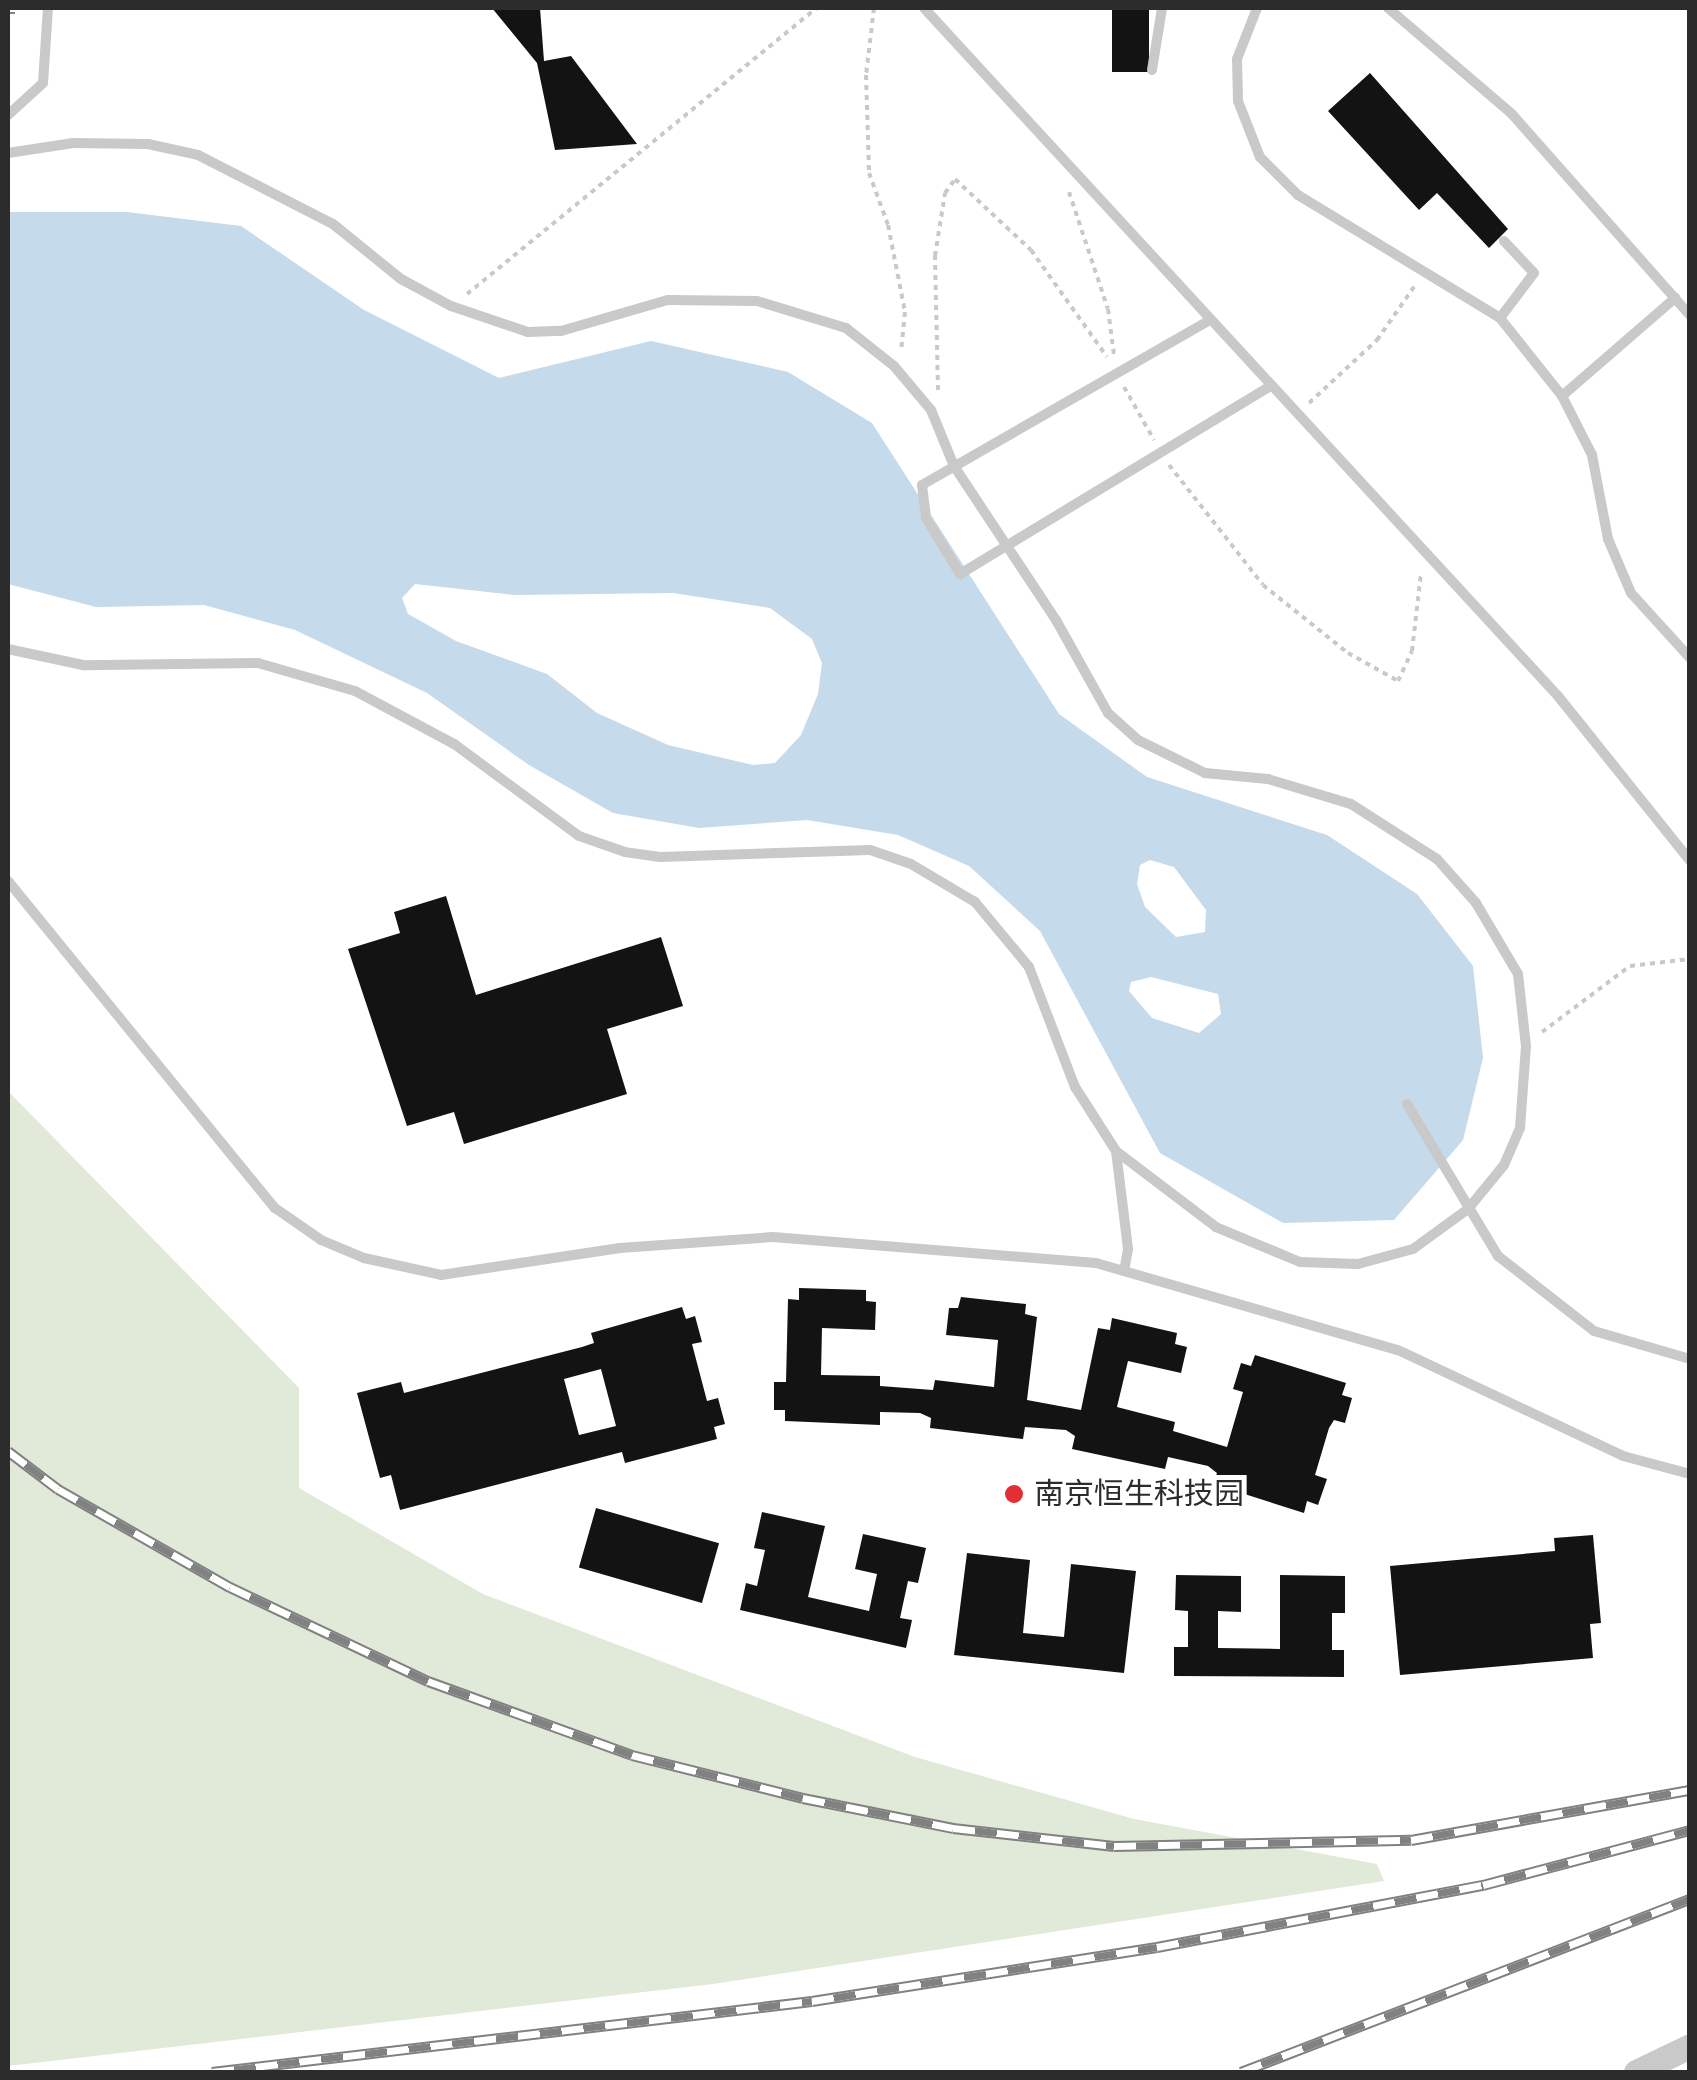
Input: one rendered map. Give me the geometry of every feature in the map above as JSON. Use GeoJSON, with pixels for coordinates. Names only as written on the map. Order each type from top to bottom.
{"type":"FeatureCollection","features":[{"type":"Feature","properties":{"kind":"street"},"geometry":{"type":"LineString","coordinates":[[1636,2072],[1690,2046]]}},
{"type":"Feature","properties":{"kind":"lane"},"geometry":{"type":"LineString","coordinates":[[8,115],[43,83],[48,8]]}},
{"type":"Feature","properties":{"kind":"lane"},"geometry":{"type":"LineString","coordinates":[[924,8],[1558,696],[1690,861]]}},
{"type":"Feature","properties":{"kind":"lane"},"geometry":{"type":"LineString","coordinates":[[1152,70],[1162,8]]}},
{"type":"Feature","properties":{"kind":"lane"},"geometry":{"type":"LineString","coordinates":[[1256,8],[1238,73],[1238,101],[1260,157],[1298,195],[1422,276],[1500,318],[1562,396],[1592,455],[1608,539],[1631,593],[1690,658]]}},
{"type":"Feature","properties":{"kind":"lane"},"geometry":{"type":"LineString","coordinates":[[1388,8],[1511,113],[1690,314]]}},
{"type":"Feature","properties":{"kind":"lane"},"geometry":{"type":"LineString","coordinates":[[8,153],[73,143],[148,144],[198,155],[333,224],[401,280],[451,306],[528,332],[561,331],[668,300],[758,301],[846,328],[894,366],[931,410],[954,466],[1108,713],[1138,740],[1205,773],[1268,779],[1352,804],[1437,859],[1476,902],[1518,974],[1526,1046],[1520,1128],[1504,1165],[1468,1209],[1413,1249],[1358,1264],[1300,1262],[1216,1227],[1116,1151],[1075,1086],[1029,967],[975,902],[911,864],[870,850],[660,857],[625,852],[579,836],[454,744],[356,691],[258,663],[82,665],[8,649]]}},
{"type":"Feature","properties":{"kind":"lane"},"geometry":{"type":"LineString","coordinates":[[1500,318],[1534,272],[1504,240]]}},
{"type":"Feature","properties":{"kind":"lane"},"geometry":{"type":"LineString","coordinates":[[1562,396],[1674,298]]}},
{"type":"Feature","properties":{"kind":"lane"},"geometry":{"type":"LineString","coordinates":[[1210,320],[922,485],[919,494],[938,540],[960,574],[1271,386]]}},
{"type":"Feature","properties":{"kind":"lane"},"geometry":{"type":"LineString","coordinates":[[8,881],[275,1208],[321,1240],[364,1258],[442,1275],[620,1248],[773,1238],[912,1244],[1124,1271],[1398,1350],[1622,1456],[1690,1474]]}},
{"type":"Feature","properties":{"kind":"lane"},"geometry":{"type":"LineString","coordinates":[[1407,1104],[1498,1256],[1594,1331],[1690,1359]]}},
{"type":"Feature","properties":{"kind":"lane"},"geometry":{"type":"LineString","coordinates":[[1116,1151],[1128,1249],[1124,1271]]}},
{"type":"Feature","properties":{"kind":"path"},"geometry":{"type":"LineString","coordinates":[[451,306],[816,8]]}},
{"type":"Feature","properties":{"kind":"path"},"geometry":{"type":"LineString","coordinates":[[874,8],[866,76],[869,173],[888,225],[906,312],[894,366]]}},
{"type":"Feature","properties":{"kind":"path"},"geometry":{"type":"LineString","coordinates":[[1064,158],[1075,225],[1108,309],[1117,373]]}},
{"type":"Feature","properties":{"kind":"path"},"geometry":{"type":"LineString","coordinates":[[940,400],[932,317],[945,193],[954,180],[1031,250],[1074,302],[1160,452],[1263,584],[1348,653],[1398,681],[1412,652],[1422,548]]}},
{"type":"Feature","properties":{"kind":"path"},"geometry":{"type":"LineString","coordinates":[[1298,414],[1377,340],[1422,276]]}},
{"type":"Feature","properties":{"kind":"path"},"geometry":{"type":"LineString","coordinates":[[1526,1046],[1584,994],[1630,966],[1690,959]]}},
{"type":"Feature","properties":{"kind":"green space"},"geometry":{"type":"Polygon","coordinates":[[[8,1091],[299,1388],[299,1488],[483,1594],[915,1757],[1134,1819],[1377,1864],[1384,1881],[713,1984],[8,2066],[8,1091]]]}},
{"type":"Feature","properties":{"kind":"water"},"geometry":{"type":"Polygon","coordinates":[[[8,212],[127,212],[241,226],[364,310],[499,378],[651,341],[788,372],[872,423],[1059,714],[1147,777],[1327,835],[1417,894],[1473,966],[1483,1058],[1463,1140],[1394,1220],[1283,1223],[1160,1153],[1040,931],[969,866],[898,835],[807,820],[699,828],[613,813],[529,765],[427,693],[295,630],[204,605],[96,607],[8,584],[8,212]],[[415,584],[402,598],[408,614],[456,641],[547,674],[597,713],[668,745],[753,765],[775,763],[801,735],[818,694],[822,663],[812,639],[770,608],[673,593],[515,595],[415,584]],[[1150,860],[1140,865],[1137,884],[1145,907],[1176,937],[1205,932],[1206,910],[1174,867],[1150,860]],[[1151,977],[1131,982],[1129,991],[1152,1018],[1199,1033],[1221,1014],[1218,994],[1151,977]]]}},
{"type":"Feature","properties":{"kind":"building"},"geometry":{"type":"Polygon","coordinates":[[[492,8],[540,8],[544,61],[571,56],[637,144],[555,150],[537,63],[492,8]]]}},
{"type":"Feature","properties":{"kind":"building"},"geometry":{"type":"Polygon","coordinates":[[[1112,8],[1149,8],[1149,72],[1112,72],[1112,8]]]}},
{"type":"Feature","properties":{"kind":"building"},"geometry":{"type":"Polygon","coordinates":[[[1370,73],[1508,229],[1489,248],[1437,193],[1419,210],[1328,111],[1370,73]]]}},
{"type":"Feature","properties":{"kind":"building"},"geometry":{"type":"Polygon","coordinates":[[[446,896],[476,995],[661,937],[683,1006],[607,1029],[627,1094],[464,1144],[454,1112],[407,1126],[348,949],[400,933],[394,912],[446,896]]]}},
{"type":"Feature","properties":{"kind":"building"},"geometry":{"type":"Polygon","coordinates":[[[799,1288],[866,1290],[866,1301],[876,1302],[875,1330],[822,1328],[821,1375],[880,1376],[880,1386],[933,1390],[935,1380],[994,1387],[998,1340],[946,1335],[949,1308],[958,1308],[961,1297],[1026,1304],[1025,1314],[1037,1317],[1027,1400],[1081,1410],[1098,1328],[1110,1330],[1112,1318],[1177,1333],[1175,1344],[1187,1347],[1181,1373],[1128,1361],[1117,1407],[1175,1422],[1173,1431],[1227,1447],[1243,1392],[1233,1389],[1241,1363],[1251,1366],[1255,1355],[1346,1383],[1342,1395],[1352,1398],[1345,1423],[1334,1420],[1329,1428],[1315,1475],[1327,1479],[1318,1505],[1307,1501],[1304,1513],[1213,1484],[1217,1473],[1208,1466],[1168,1457],[1165,1469],[1072,1449],[1075,1436],[1066,1430],[1025,1427],[1023,1439],[930,1428],[931,1418],[920,1413],[880,1412],[880,1425],[785,1421],[785,1410],[774,1410],[774,1382],[786,1382],[788,1299],[799,1300],[799,1288]]]}},
{"type":"Feature","properties":{"kind":"building"},"geometry":{"type":"Polygon","coordinates":[[[682,1307],[686,1319],[695,1316],[702,1342],[692,1344],[707,1401],[718,1398],[725,1424],[714,1427],[717,1439],[625,1463],[622,1452],[400,1510],[391,1475],[380,1478],[357,1393],[401,1382],[404,1393],[582,1347],[594,1343],[591,1333],[682,1307]],[[601,1369],[564,1379],[579,1435],[616,1426],[601,1369]]]}},
{"type":"Feature","properties":{"kind":"building"},"geometry":{"type":"Polygon","coordinates":[[[596,1508],[719,1543],[702,1603],[579,1568],[596,1508]]]}},
{"type":"Feature","properties":{"kind":"building"},"geometry":{"type":"Polygon","coordinates":[[[762,1512],[825,1526],[808,1597],[869,1611],[877,1574],[855,1569],[863,1534],[926,1548],[918,1583],[908,1581],[900,1618],[912,1620],[906,1648],[740,1610],[746,1583],[757,1586],[765,1550],[754,1548],[762,1512]]]}},
{"type":"Feature","properties":{"kind":"building"},"geometry":{"type":"Polygon","coordinates":[[[1593,1535],[1601,1623],[1590,1624],[1593,1658],[1400,1675],[1390,1566],[1555,1551],[1554,1538],[1593,1535]]]}},
{"type":"Feature","properties":{"kind":"building"},"geometry":{"type":"Polygon","coordinates":[[[967,1553],[1030,1560],[1023,1633],[1064,1637],[1071,1564],[1136,1571],[1124,1673],[954,1655],[967,1553]]]}},
{"type":"Feature","properties":{"kind":"building"},"geometry":{"type":"Polygon","coordinates":[[[1176,1575],[1241,1576],[1241,1612],[1218,1611],[1218,1648],[1280,1649],[1280,1575],[1345,1576],[1345,1613],[1332,1613],[1332,1650],[1344,1650],[1344,1677],[1174,1676],[1174,1647],[1188,1647],[1188,1611],[1175,1610],[1176,1575]]]}},
{"type":"Feature","properties":{"kind":"railway"},"geometry":{"type":"LineString","coordinates":[[8,8],[15,8]]}},
{"type":"Feature","properties":{"kind":"railway"},"geometry":{"type":"LineString","coordinates":[[8,1451],[58,1489],[230,1587],[428,1681],[632,1755],[803,1798],[953,1828],[1114,1846],[1411,1840],[1690,1790]]}},
{"type":"Feature","properties":{"kind":"railway"},"geometry":{"type":"LineString","coordinates":[[212,2072],[812,2001],[1157,1947],[1483,1885],[1690,1830]]}},
{"type":"Feature","properties":{"kind":"railway"},"geometry":{"type":"LineString","coordinates":[[1241,2072],[1690,1899]]}},
{"type":"Feature","properties":{"kind":"place","name":"南京恒生科技园"},"geometry":{"type":"Point","coordinates":[1014,1494]}}]}
